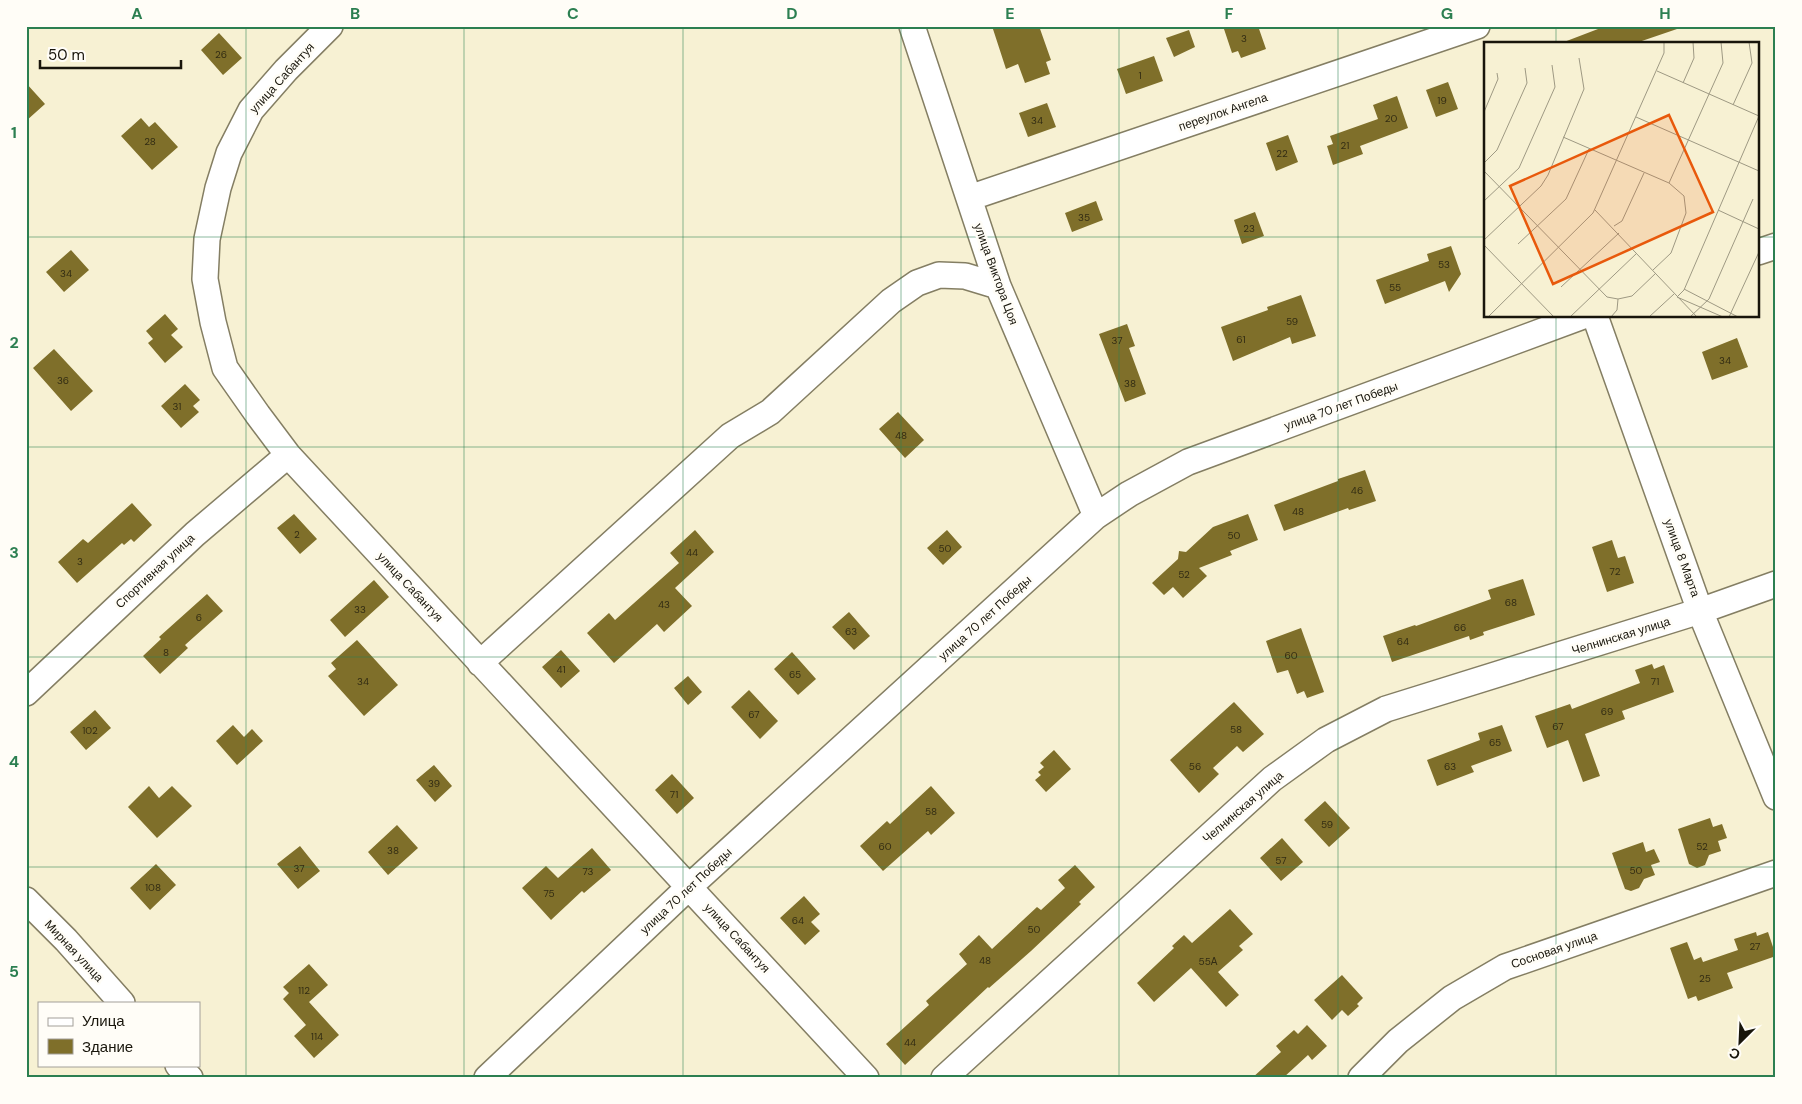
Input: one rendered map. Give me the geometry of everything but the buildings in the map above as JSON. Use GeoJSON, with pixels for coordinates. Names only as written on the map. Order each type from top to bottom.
{"type":"FeatureCollection","features":[{"type":"Feature","properties":{"kind":"street","name":"улица Сабантуя"},"geometry":{"type":"LineString","coordinates":[[330,26],[286,70],[250,110],[229,153],[218,188],[207,239],[205,279],[213,322],[225,368],[288,455],[690,886],[866,1078]]}},
{"type":"Feature","properties":{"kind":"street","name":"улица Виктора Цоя"},"geometry":{"type":"LineString","coordinates":[[912,26],[998,286],[1096,516]]}},
{"type":"Feature","properties":{"kind":"street","name":"переулок Ангела"},"geometry":{"type":"LineString","coordinates":[[969,198],[1478,26]]}},
{"type":"Feature","properties":{"kind":"street"},"geometry":{"type":"LineString","coordinates":[[1478,26],[1485,42]]}},
{"type":"Feature","properties":{"kind":"street"},"geometry":{"type":"LineString","coordinates":[[1760,251],[1776,246]]}},
{"type":"Feature","properties":{"kind":"street"},"geometry":{"type":"LineString","coordinates":[[480,663],[730,436],[770,412],[891,301],[917,283],[939,275],[965,276],[998,286]]}},
{"type":"Feature","properties":{"kind":"street","name":"улица 70 лет Победы"},"geometry":{"type":"LineString","coordinates":[[487,1078],[690,886],[1096,516],[1129,494],[1188,462],[1578,318]]}},
{"type":"Feature","properties":{"kind":"street","name":"улица 8 Марта"},"geometry":{"type":"LineString","coordinates":[[1596,318],[1700,611],[1776,797]]}},
{"type":"Feature","properties":{"kind":"street","name":"Спортивная улица"},"geometry":{"type":"LineString","coordinates":[[26,693],[195,534],[288,455]]}},
{"type":"Feature","properties":{"kind":"street","name":"Челнинская улица"},"geometry":{"type":"LineString","coordinates":[[944,1078],[1272,779],[1326,740],[1386,709],[1700,611],[1776,584]]}},
{"type":"Feature","properties":{"kind":"street","name":"Сосновая улица"},"geometry":{"type":"LineString","coordinates":[[1361,1078],[1398,1041],[1452,998],[1505,967],[1776,873]]}},
{"type":"Feature","properties":{"kind":"street","name":"Мирная улица"},"geometry":{"type":"LineString","coordinates":[[26,900],[66,940],[121,1002]]}},
{"type":"Feature","properties":{"kind":"street"},"geometry":{"type":"LineString","coordinates":[[179,1066],[190,1078]]}}]}
